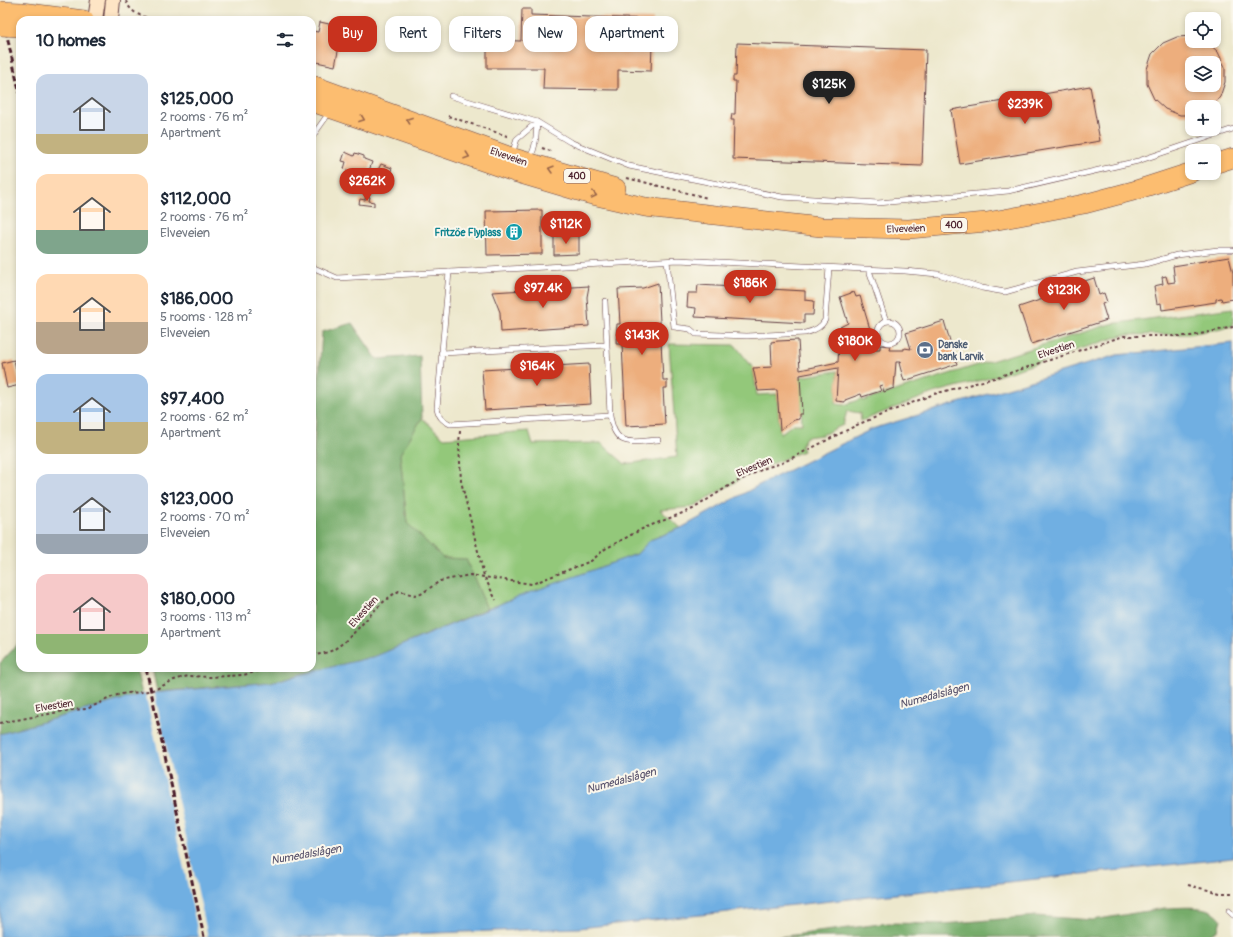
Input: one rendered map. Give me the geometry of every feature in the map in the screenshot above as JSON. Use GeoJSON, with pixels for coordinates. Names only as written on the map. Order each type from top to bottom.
{"type":"FeatureCollection","features":[{"type":"Feature","properties":{"kind":"highway"},"geometry":{"type":"LineString","coordinates":[[0,11],[16,18]]}},
{"type":"Feature","properties":{"kind":"highway"},"geometry":{"type":"LineString","coordinates":[[0,26],[16,21]]}},
{"type":"Feature","properties":{"kind":"highway","name":"Elveveien"},"geometry":{"type":"LineString","coordinates":[[320,98],[523,160],[588,194],[645,207],[712,207],[821,227],[909,229],[1001,219],[1077,205],[1134,191],[1185,174]]}},
{"type":"Feature","properties":{"kind":"highway"},"geometry":{"type":"LineString","coordinates":[[1221,162],[1233,158]]}},
{"type":"Feature","properties":{"kind":"main road"},"geometry":{"type":"LineString","coordinates":[[96,16],[98,0]]}},
{"type":"Feature","properties":{"kind":"main road"},"geometry":{"type":"LineString","coordinates":[[111,16],[113,0]]}},
{"type":"Feature","properties":{"kind":"lane"},"geometry":{"type":"LineString","coordinates":[[451,96],[536,122],[570,142],[629,166],[782,197],[878,203],[1008,192],[1138,161],[1233,129]]}},
{"type":"Feature","properties":{"kind":"lane"},"geometry":{"type":"LineString","coordinates":[[316,118],[320,98]]}},
{"type":"Feature","properties":{"kind":"lane"},"geometry":{"type":"LineString","coordinates":[[523,160],[517,139],[536,122]]}},
{"type":"Feature","properties":{"kind":"lane"},"geometry":{"type":"LineString","coordinates":[[523,160],[536,122]]}},
{"type":"Feature","properties":{"kind":"lane"},"geometry":{"type":"LineString","coordinates":[[316,269],[336,278],[667,261],[694,261],[905,271],[938,274],[982,288],[1005,292],[1077,272],[1145,264],[1177,255],[1218,250],[1233,250]]}},
{"type":"Feature","properties":{"kind":"lane"},"geometry":{"type":"LineString","coordinates":[[667,261],[674,327],[690,329],[696,334],[740,336],[805,333],[814,331],[822,325],[825,320],[829,268]]}},
{"type":"Feature","properties":{"kind":"lane"},"geometry":{"type":"LineString","coordinates":[[869,270],[886,321]]}},
{"type":"Feature","properties":{"kind":"lane"},"geometry":{"type":"LineString","coordinates":[[449,272],[437,408],[438,414],[442,420],[450,424],[462,424],[610,415]]}},
{"type":"Feature","properties":{"kind":"lane"},"geometry":{"type":"LineString","coordinates":[[605,301],[610,415],[615,435],[624,441],[633,442],[658,440]]}},
{"type":"Feature","properties":{"kind":"lane"},"geometry":{"type":"LineString","coordinates":[[886,321],[895,323],[900,331],[896,340],[892,342],[882,340],[878,332],[881,324],[886,321]]}},
{"type":"Feature","properties":{"kind":"lane"},"geometry":{"type":"LineString","coordinates":[[441,353],[607,345]]}},
{"type":"Feature","properties":{"kind":"path"},"geometry":{"type":"LineString","coordinates":[[126,0],[130,9],[143,16]]}},
{"type":"Feature","properties":{"kind":"path"},"geometry":{"type":"LineString","coordinates":[[445,116],[517,139]]}},
{"type":"Feature","properties":{"kind":"path"},"geometry":{"type":"LineString","coordinates":[[523,160],[558,154]]}},
{"type":"Feature","properties":{"kind":"path"},"geometry":{"type":"LineString","coordinates":[[624,177],[712,207]]}},
{"type":"Feature","properties":{"kind":"path","name":"Elvestien"},"geometry":{"type":"LineString","coordinates":[[316,655],[331,650],[352,636],[387,597],[399,591],[414,595],[421,594],[440,582],[450,578],[470,575],[532,584],[591,561],[605,549],[644,528],[693,509],[730,486],[759,471],[807,452],[828,439],[859,424],[934,394],[994,378],[1124,336],[1191,336],[1233,327]]}},
{"type":"Feature","properties":{"kind":"path"},"geometry":{"type":"LineString","coordinates":[[462,424],[459,444],[462,481],[484,576],[496,600]]}},
{"type":"Feature","properties":{"kind":"path","name":"Elvestien"},"geometry":{"type":"LineString","coordinates":[[0,723],[70,710],[87,709],[114,696],[156,689],[174,680],[188,676],[212,677],[243,675],[255,672]]}},
{"type":"Feature","properties":{"kind":"path"},"geometry":{"type":"LineString","coordinates":[[1188,885],[1220,893],[1233,893]]}},
{"type":"Feature","properties":{"kind":"green space"},"geometry":{"type":"Polygon","coordinates":[[[1233,308],[1233,326],[1189,334],[1123,335],[997,376],[933,393],[861,421],[860,413],[847,411],[843,425],[822,435],[806,437],[801,446],[803,451],[753,472],[692,507],[660,510],[681,528],[650,540],[637,554],[487,609],[466,559],[443,558],[407,523],[400,454],[422,418],[444,438],[529,431],[533,444],[601,443],[625,464],[677,457],[669,344],[735,345],[753,368],[757,395],[777,394],[780,434],[793,424],[802,424],[799,377],[838,371],[836,404],[844,405],[862,399],[862,401],[1110,324],[1233,308]]]}},
{"type":"Feature","properties":{"kind":"green space"},"geometry":{"type":"Polygon","coordinates":[[[352,323],[377,359],[420,356],[422,418],[400,454],[407,523],[443,558],[466,559],[487,609],[376,656],[316,671],[316,417],[322,332],[352,323]]]}},
{"type":"Feature","properties":{"kind":"green space"},"geometry":{"type":"Polygon","coordinates":[[[16,646],[16,672],[137,672],[142,694],[0,734],[0,663],[16,646]]]}},
{"type":"Feature","properties":{"kind":"green space"},"geometry":{"type":"Polygon","coordinates":[[[153,672],[311,672],[271,682],[157,692],[153,672]]]}},
{"type":"Feature","properties":{"kind":"green space"},"geometry":{"type":"Polygon","coordinates":[[[1165,908],[1203,908],[1216,914],[1221,919],[1218,930],[1206,937],[778,937],[888,923],[943,924],[1036,916],[1093,920],[1165,908]]]}},
{"type":"Feature","properties":{"kind":"water","name":"Numedalslågen"},"geometry":{"type":"Polygon","coordinates":[[[1233,343],[1233,858],[579,928],[407,934],[396,937],[0,937],[0,734],[142,694],[271,682],[376,656],[512,599],[637,554],[650,540],[681,528],[759,485],[872,429],[1117,355],[1233,343]]]}},
{"type":"Feature","properties":{"kind":"pier"},"geometry":{"type":"Polygon","coordinates":[[[154,691],[208,937],[199,937],[145,692],[154,691]]]}},
{"type":"Feature","properties":{"kind":"building"},"geometry":{"type":"Polygon","coordinates":[[[522,9],[531,9],[531,15],[562,16],[523,16],[523,52],[577,52],[577,17],[585,17],[585,52],[652,52],[651,71],[618,70],[618,90],[543,89],[544,68],[487,68],[487,52],[515,52],[515,41],[521,41],[522,9]]]}},
{"type":"Feature","properties":{"kind":"building"},"geometry":{"type":"Polygon","coordinates":[[[320,22],[328,24],[328,52],[338,52],[335,66],[316,62],[316,32],[318,32],[320,22]]]}},
{"type":"Feature","properties":{"kind":"building"},"geometry":{"type":"Polygon","coordinates":[[[1185,36],[1185,48],[1214,48],[1218,52],[1220,56],[1185,56],[1185,92],[1221,92],[1221,58],[1225,67],[1225,82],[1220,97],[1217,100],[1185,100],[1185,115],[1180,115],[1165,109],[1154,99],[1147,84],[1147,69],[1152,54],[1163,43],[1177,37],[1185,36]]]}},
{"type":"Feature","properties":{"kind":"building"},"geometry":{"type":"Polygon","coordinates":[[[737,43],[926,50],[922,166],[733,159],[734,120],[731,120],[732,114],[735,114],[736,81],[733,81],[733,76],[736,76],[737,43]]]}},
{"type":"Feature","properties":{"kind":"building"},"geometry":{"type":"Polygon","coordinates":[[[1090,86],[1100,141],[960,164],[951,110],[1090,86]]]}},
{"type":"Feature","properties":{"kind":"building"},"geometry":{"type":"Polygon","coordinates":[[[345,152],[354,156],[355,153],[364,156],[364,159],[372,162],[367,177],[344,169],[346,162],[342,161],[345,152]]]}},
{"type":"Feature","properties":{"kind":"building"},"geometry":{"type":"Polygon","coordinates":[[[381,164],[392,168],[389,177],[377,172],[381,164]]]}},
{"type":"Feature","properties":{"kind":"building"},"geometry":{"type":"Polygon","coordinates":[[[366,196],[370,197],[369,201],[374,202],[374,206],[359,204],[360,199],[365,200],[366,196]]]}},
{"type":"Feature","properties":{"kind":"building","name":"Fritzöe Flyplass"},"geometry":{"type":"Polygon","coordinates":[[[542,210],[542,254],[487,255],[486,211],[542,210]]]}},
{"type":"Feature","properties":{"kind":"building"},"geometry":{"type":"Polygon","coordinates":[[[579,235],[579,254],[554,255],[554,236],[579,235]]]}},
{"type":"Feature","properties":{"kind":"building"},"geometry":{"type":"Polygon","coordinates":[[[1229,257],[1233,273],[1233,299],[1222,301],[1221,298],[1216,299],[1216,302],[1162,310],[1161,303],[1157,304],[1154,286],[1163,284],[1162,277],[1166,276],[1168,283],[1175,282],[1173,266],[1229,257]]]}},
{"type":"Feature","properties":{"kind":"building"},"geometry":{"type":"Polygon","coordinates":[[[1094,278],[1099,295],[1104,293],[1107,302],[1102,304],[1107,320],[1031,344],[1019,307],[1052,296],[1051,292],[1094,278]]]}},
{"type":"Feature","properties":{"kind":"building"},"geometry":{"type":"Polygon","coordinates":[[[658,283],[663,380],[667,380],[667,388],[663,388],[665,424],[626,426],[622,344],[616,344],[617,324],[620,324],[618,289],[643,288],[658,283]]]}},
{"type":"Feature","properties":{"kind":"building"},"geometry":{"type":"Polygon","coordinates":[[[698,285],[805,291],[805,300],[814,301],[813,315],[804,315],[804,323],[695,317],[696,308],[687,307],[688,293],[697,293],[698,285]]]}},
{"type":"Feature","properties":{"kind":"building"},"geometry":{"type":"Polygon","coordinates":[[[589,286],[587,297],[589,326],[501,332],[500,312],[492,292],[589,286]]]}},
{"type":"Feature","properties":{"kind":"building"},"geometry":{"type":"Polygon","coordinates":[[[854,292],[856,297],[860,296],[876,349],[880,349],[880,345],[890,346],[889,350],[904,350],[904,348],[911,349],[906,333],[944,321],[957,364],[904,381],[899,363],[902,362],[896,362],[894,388],[884,392],[882,385],[879,386],[881,391],[862,397],[861,394],[845,400],[845,402],[836,401],[838,368],[800,375],[802,414],[799,414],[799,419],[794,420],[780,430],[777,390],[758,391],[753,368],[772,367],[771,342],[778,341],[798,340],[800,370],[838,362],[840,327],[848,323],[840,297],[854,292]]]}},
{"type":"Feature","properties":{"kind":"building"},"geometry":{"type":"Polygon","coordinates":[[[14,360],[16,368],[16,386],[7,388],[2,363],[14,360]]]}},
{"type":"Feature","properties":{"kind":"building"},"geometry":{"type":"Polygon","coordinates":[[[589,364],[591,404],[485,410],[482,370],[589,364]]]}},
{"type":"Feature","properties":{"kind":"railway"},"geometry":{"type":"LineString","coordinates":[[0,4],[16,77]]}},
{"type":"Feature","properties":{"kind":"railway"},"geometry":{"type":"LineString","coordinates":[[147,672],[204,937]]}},
{"type":"Feature","properties":{"kind":"place","name":"Fritzöe Flyplass"},"geometry":{"type":"Point","coordinates":[514,232]}},
{"type":"Feature","properties":{"kind":"place","name":"Danske bank Larvik"},"geometry":{"type":"Point","coordinates":[925,350]}}]}
